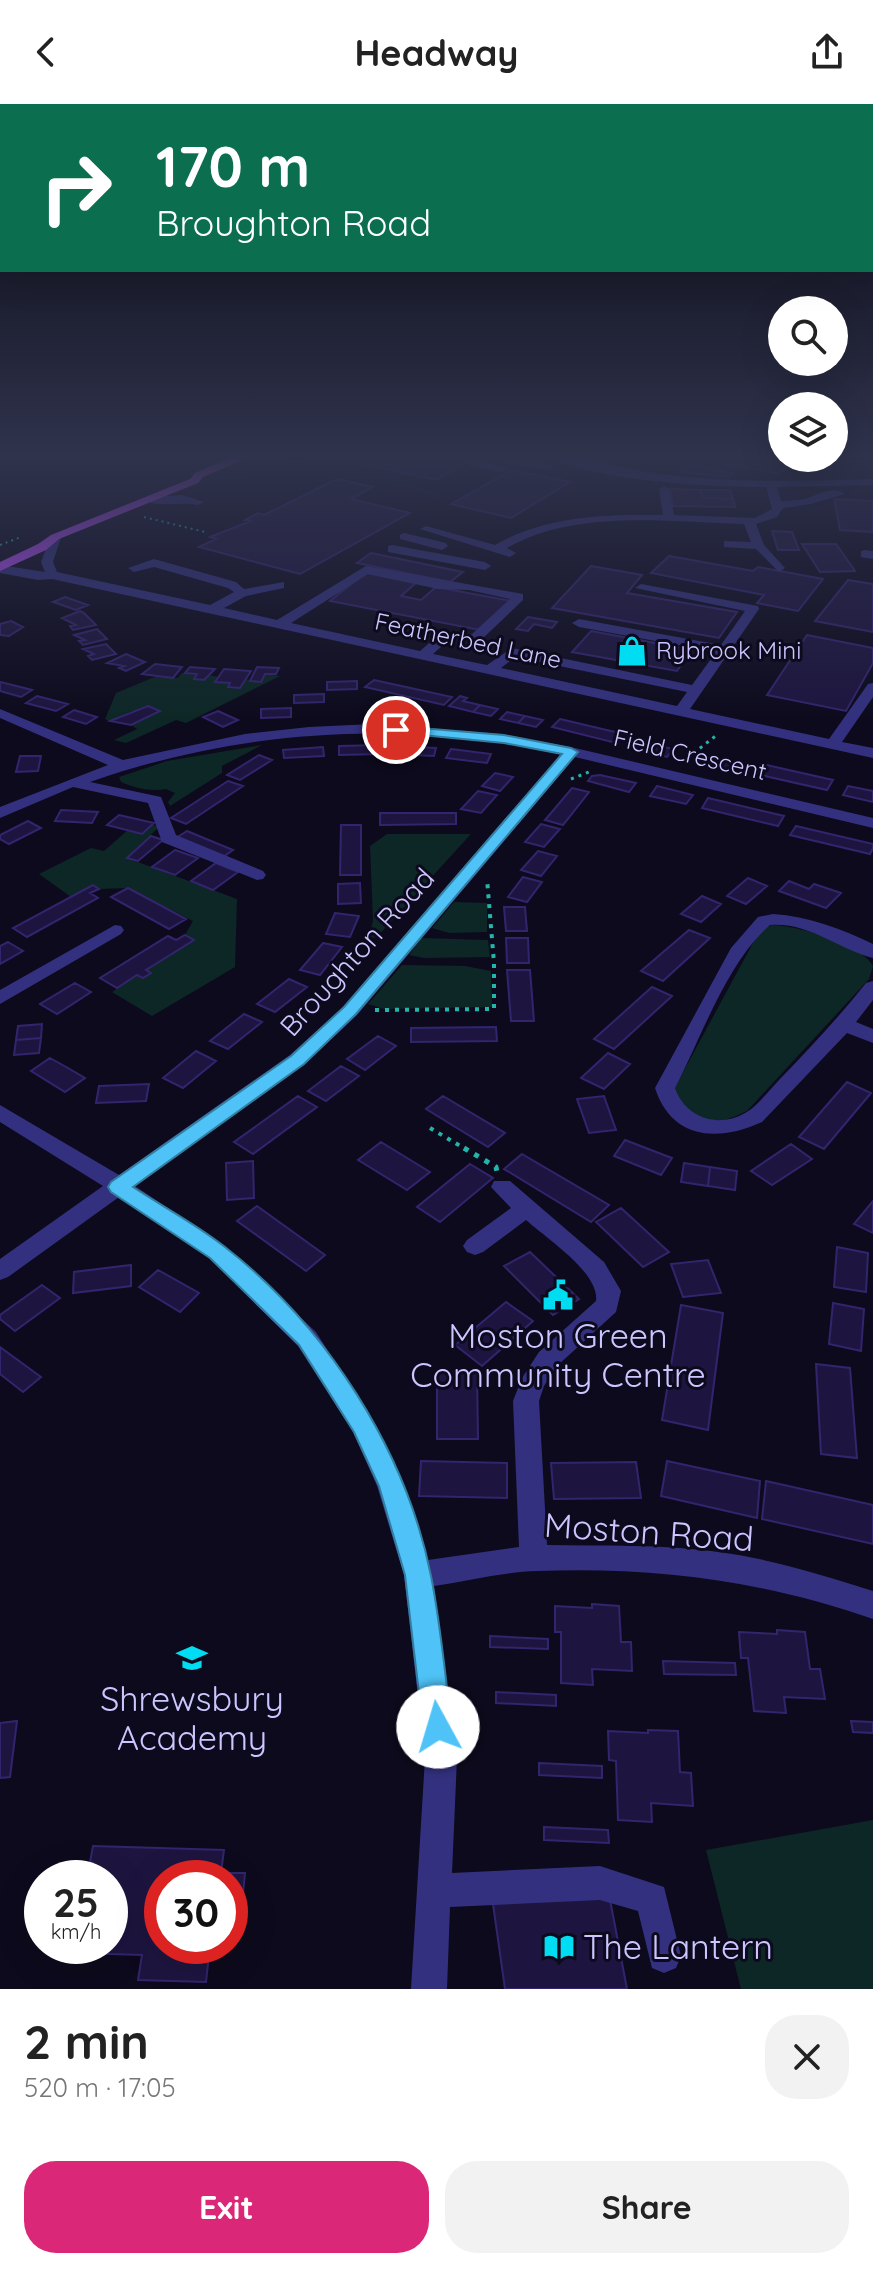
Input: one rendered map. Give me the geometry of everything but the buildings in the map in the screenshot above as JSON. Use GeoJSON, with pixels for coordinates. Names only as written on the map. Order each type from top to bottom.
{"type":"FeatureCollection","features":[{"type":"Feature","properties":{"kind":"main road"},"geometry":{"type":"LineString","coordinates":[[2,557],[37,544]]}},
{"type":"Feature","properties":{"kind":"street"},"geometry":{"type":"LineString","coordinates":[[51,572],[47,559],[52,544]]}},
{"type":"Feature","properties":{"kind":"street"},"geometry":{"type":"LineString","coordinates":[[445,544],[498,553]]}},
{"type":"Feature","properties":{"kind":"street"},"geometry":{"type":"LineString","coordinates":[[470,544],[498,553]]}},
{"type":"Feature","properties":{"kind":"street"},"geometry":{"type":"LineString","coordinates":[[469,586],[509,544]]}},
{"type":"Feature","properties":{"kind":"street"},"geometry":{"type":"LineString","coordinates":[[728,544],[759,546],[779,568]]}},
{"type":"Feature","properties":{"kind":"street"},"geometry":{"type":"LineString","coordinates":[[392,549],[485,566]]}},
{"type":"Feature","properties":{"kind":"street","name":"Featherbed Lane"},"geometry":{"type":"LineString","coordinates":[[2,557],[38,576],[51,572],[873,753]]}},
{"type":"Feature","properties":{"kind":"street"},"geometry":{"type":"LineString","coordinates":[[134,568],[154,560],[232,585],[242,593]]}},
{"type":"Feature","properties":{"kind":"street"},"geometry":{"type":"LineString","coordinates":[[280,624],[366,570],[519,597],[475,638],[448,634],[423,655]]}},
{"type":"Feature","properties":{"kind":"street"},"geometry":{"type":"LineString","coordinates":[[213,609],[242,593],[280,585]]}},
{"type":"Feature","properties":{"kind":"street"},"geometry":{"type":"LineString","coordinates":[[641,588],[753,609],[680,712]]}},
{"type":"Feature","properties":{"kind":"street"},"geometry":{"type":"LineString","coordinates":[[579,623],[726,650]]}},
{"type":"Feature","properties":{"kind":"street"},"geometry":{"type":"LineString","coordinates":[[490,670],[512,652],[697,690]]}},
{"type":"Feature","properties":{"kind":"street"},"geometry":{"type":"LineString","coordinates":[[833,744],[873,687]]}},
{"type":"Feature","properties":{"kind":"street"},"geometry":{"type":"LineString","coordinates":[[0,713],[114,767],[105,788]]}},
{"type":"Feature","properties":{"kind":"street","name":"Field Crescent"},"geometry":{"type":"LineString","coordinates":[[0,813],[114,767],[230,741],[338,730],[460,733],[571,752],[873,823]]}},
{"type":"Feature","properties":{"kind":"street","name":"Broughton Road"},"geometry":{"type":"LineString","coordinates":[[0,1271],[297,1060],[350,1011],[571,752]]}},
{"type":"Feature","properties":{"kind":"street"},"geometry":{"type":"LineString","coordinates":[[71,782],[155,800],[156,812],[166,823],[168,838],[257,875]]}},
{"type":"Feature","properties":{"kind":"street"},"geometry":{"type":"LineString","coordinates":[[873,952],[784,918],[775,917],[756,926],[738,950],[665,1088],[667,1102],[677,1114],[696,1125],[718,1129],[740,1126],[755,1117],[844,1024],[873,987]]}},
{"type":"Feature","properties":{"kind":"street"},"geometry":{"type":"LineString","coordinates":[[0,998],[115,930]]}},
{"type":"Feature","properties":{"kind":"street"},"geometry":{"type":"LineString","coordinates":[[844,1024],[873,1037]]}},
{"type":"Feature","properties":{"kind":"street"},"geometry":{"type":"LineString","coordinates":[[0,1112],[74,1156],[217,1252],[307,1339],[363,1426],[391,1486],[418,1575],[441,1758],[429,1989]]}},
{"type":"Feature","properties":{"kind":"street"},"geometry":{"type":"LineString","coordinates":[[502,1187],[596,1268],[609,1291],[607,1305],[541,1365],[531,1381],[526,1401],[534,1558]]}},
{"type":"Feature","properties":{"kind":"street"},"geometry":{"type":"LineString","coordinates":[[475,1246],[527,1208]]}},
{"type":"Feature","properties":{"kind":"street","name":"Moston Road"},"geometry":{"type":"LineString","coordinates":[[418,1575],[534,1558],[633,1559],[719,1565],[817,1586],[873,1605]]}},
{"type":"Feature","properties":{"kind":"street"},"geometry":{"type":"LineString","coordinates":[[434,1891],[600,1883],[652,1899],[664,1956]]}},
{"type":"Feature","properties":{"kind":"path"},"geometry":{"type":"LineString","coordinates":[[679,765],[722,730],[726,722]]}},
{"type":"Feature","properties":{"kind":"path"},"geometry":{"type":"LineString","coordinates":[[375,1010],[494,1009],[494,963],[487,877]]}},
{"type":"Feature","properties":{"kind":"path"},"geometry":{"type":"LineString","coordinates":[[430,1128],[496,1167],[502,1187]]}},
{"type":"Feature","properties":{"kind":"green space"},"geometry":{"type":"Polygon","coordinates":[[[182,673],[197,674],[194,679],[203,680],[207,675],[219,677],[216,682],[230,683],[245,679],[261,682],[265,674],[280,676],[186,723],[176,720],[126,743],[114,740],[137,729],[131,725],[159,711],[132,711],[110,721],[105,719],[116,693],[157,676],[178,678],[182,673]]]}},
{"type":"Feature","properties":{"kind":"green space"},"geometry":{"type":"Polygon","coordinates":[[[262,745],[222,766],[222,773],[170,806],[168,802],[175,793],[166,789],[149,790],[132,786],[121,782],[119,777],[167,761],[262,745]]]}},
{"type":"Feature","properties":{"kind":"green space"},"geometry":{"type":"Polygon","coordinates":[[[160,826],[127,858],[237,899],[235,967],[152,1016],[112,992],[137,975],[143,978],[150,974],[146,970],[193,940],[185,935],[193,921],[128,888],[99,889],[92,885],[71,897],[39,874],[91,848],[104,851],[128,830],[160,826]]]}},
{"type":"Feature","properties":{"kind":"green space"},"geometry":{"type":"Polygon","coordinates":[[[387,834],[471,834],[376,938],[369,937],[373,921],[370,846],[387,834]]]}},
{"type":"Feature","properties":{"kind":"green space"},"geometry":{"type":"Polygon","coordinates":[[[454,902],[487,903],[487,932],[449,933],[432,928],[454,902]]]}},
{"type":"Feature","properties":{"kind":"green space"},"geometry":{"type":"Polygon","coordinates":[[[772,925],[812,932],[856,950],[873,966],[869,979],[747,1111],[716,1122],[702,1119],[675,1101],[675,1087],[760,930],[772,925]]]}},
{"type":"Feature","properties":{"kind":"green space"},"geometry":{"type":"Polygon","coordinates":[[[421,938],[488,940],[490,957],[424,958],[409,955],[421,938]]]}},
{"type":"Feature","properties":{"kind":"green space"},"geometry":{"type":"Polygon","coordinates":[[[402,965],[465,966],[491,971],[492,1007],[384,1009],[368,1004],[402,965]]]}},
{"type":"Feature","properties":{"kind":"green space"},"geometry":{"type":"Polygon","coordinates":[[[873,1820],[873,1989],[741,1989],[706,1850],[873,1820]]]}},
{"type":"Feature","properties":{"kind":"place","name":"Rybrook Mini"},"geometry":{"type":"Point","coordinates":[632,651]}},
{"type":"Feature","properties":{"kind":"place","name":"Moston Green Community Centre"},"geometry":{"type":"Point","coordinates":[558,1295]}},
{"type":"Feature","properties":{"kind":"place","name":"Shrewsbury Academy"},"geometry":{"type":"Point","coordinates":[192,1658]}},
{"type":"Feature","properties":{"kind":"place","name":"The Lantern"},"geometry":{"type":"Point","coordinates":[559,1947]}},
{"type":"Feature","properties":{"kind":"route"},"geometry":{"type":"LineString","coordinates":[[396,730],[504,739],[571,752],[350,1011],[297,1060],[118,1187],[217,1252],[307,1339],[363,1426],[391,1486],[418,1575],[438,1727]]}}]}
